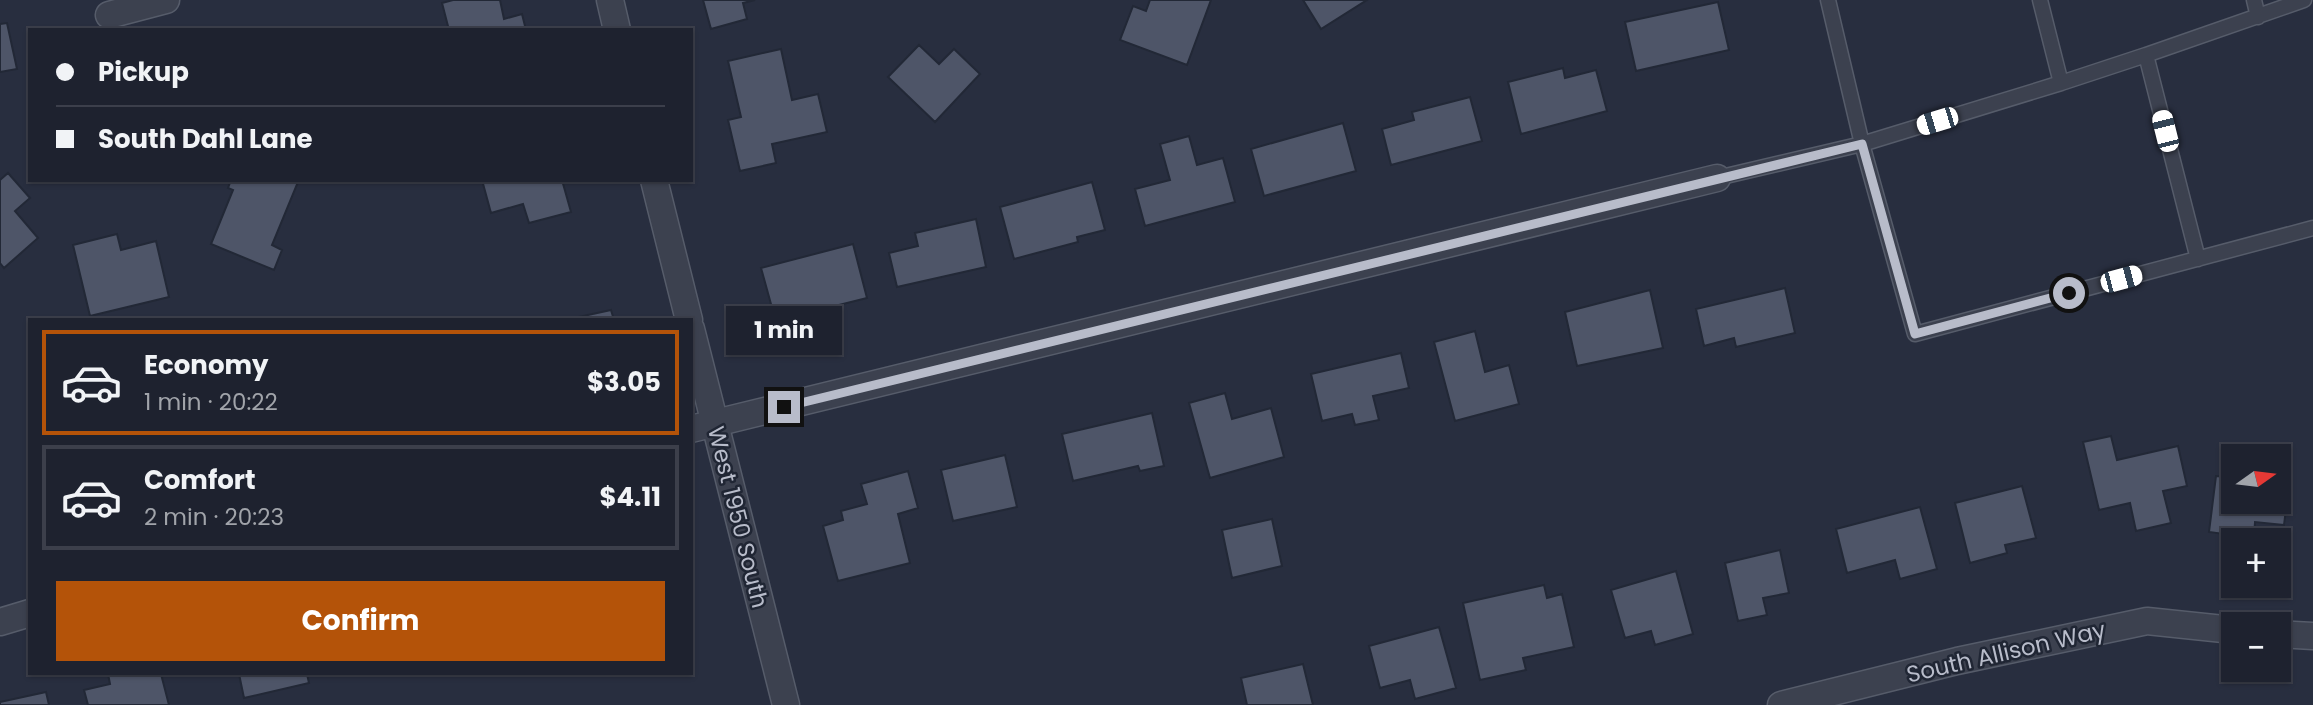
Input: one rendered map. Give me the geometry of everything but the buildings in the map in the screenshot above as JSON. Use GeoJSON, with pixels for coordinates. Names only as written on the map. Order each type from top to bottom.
{"type":"FeatureCollection","features":[{"type":"Feature","properties":{"kind":"street"},"geometry":{"type":"LineString","coordinates":[[109,15],[166,0]]}},
{"type":"Feature","properties":{"kind":"street"},"geometry":{"type":"LineString","coordinates":[[610,0],[617,28]]}},
{"type":"Feature","properties":{"kind":"street"},"geometry":{"type":"LineString","coordinates":[[702,426],[1717,178]]}},
{"type":"Feature","properties":{"kind":"street"},"geometry":{"type":"LineString","coordinates":[[654,182],[688,318]]}},
{"type":"Feature","properties":{"kind":"street","name":"West 1950 South"},"geometry":{"type":"LineString","coordinates":[[693,347],[702,426],[786,705]]}},
{"type":"Feature","properties":{"kind":"street"},"geometry":{"type":"LineString","coordinates":[[0,622],[28,614]]}},
{"type":"Feature","properties":{"kind":"street","name":"South Allison Way"},"geometry":{"type":"LineString","coordinates":[[1781,705],[1957,661],[2147,621],[2221,629]]}},
{"type":"Feature","properties":{"kind":"street"},"geometry":{"type":"LineString","coordinates":[[2291,635],[2313,636]]}},
{"type":"Feature","properties":{"kind":"lane"},"geometry":{"type":"LineString","coordinates":[[1828,0],[1862,144],[1915,334],[2313,228]]}},
{"type":"Feature","properties":{"kind":"lane"},"geometry":{"type":"LineString","coordinates":[[2040,0],[2061,83]]}},
{"type":"Feature","properties":{"kind":"lane"},"geometry":{"type":"LineString","coordinates":[[2253,0],[2258,16]]}},
{"type":"Feature","properties":{"kind":"lane"},"geometry":{"type":"LineString","coordinates":[[1717,178],[1862,144],[2061,83],[2304,0]]}},
{"type":"Feature","properties":{"kind":"lane"},"geometry":{"type":"LineString","coordinates":[[2146,55],[2198,259]]}},
{"type":"Feature","properties":{"kind":"route"},"geometry":{"type":"LineString","coordinates":[[784,407],[1862,144],[1915,334],[2069,293]]}}]}
